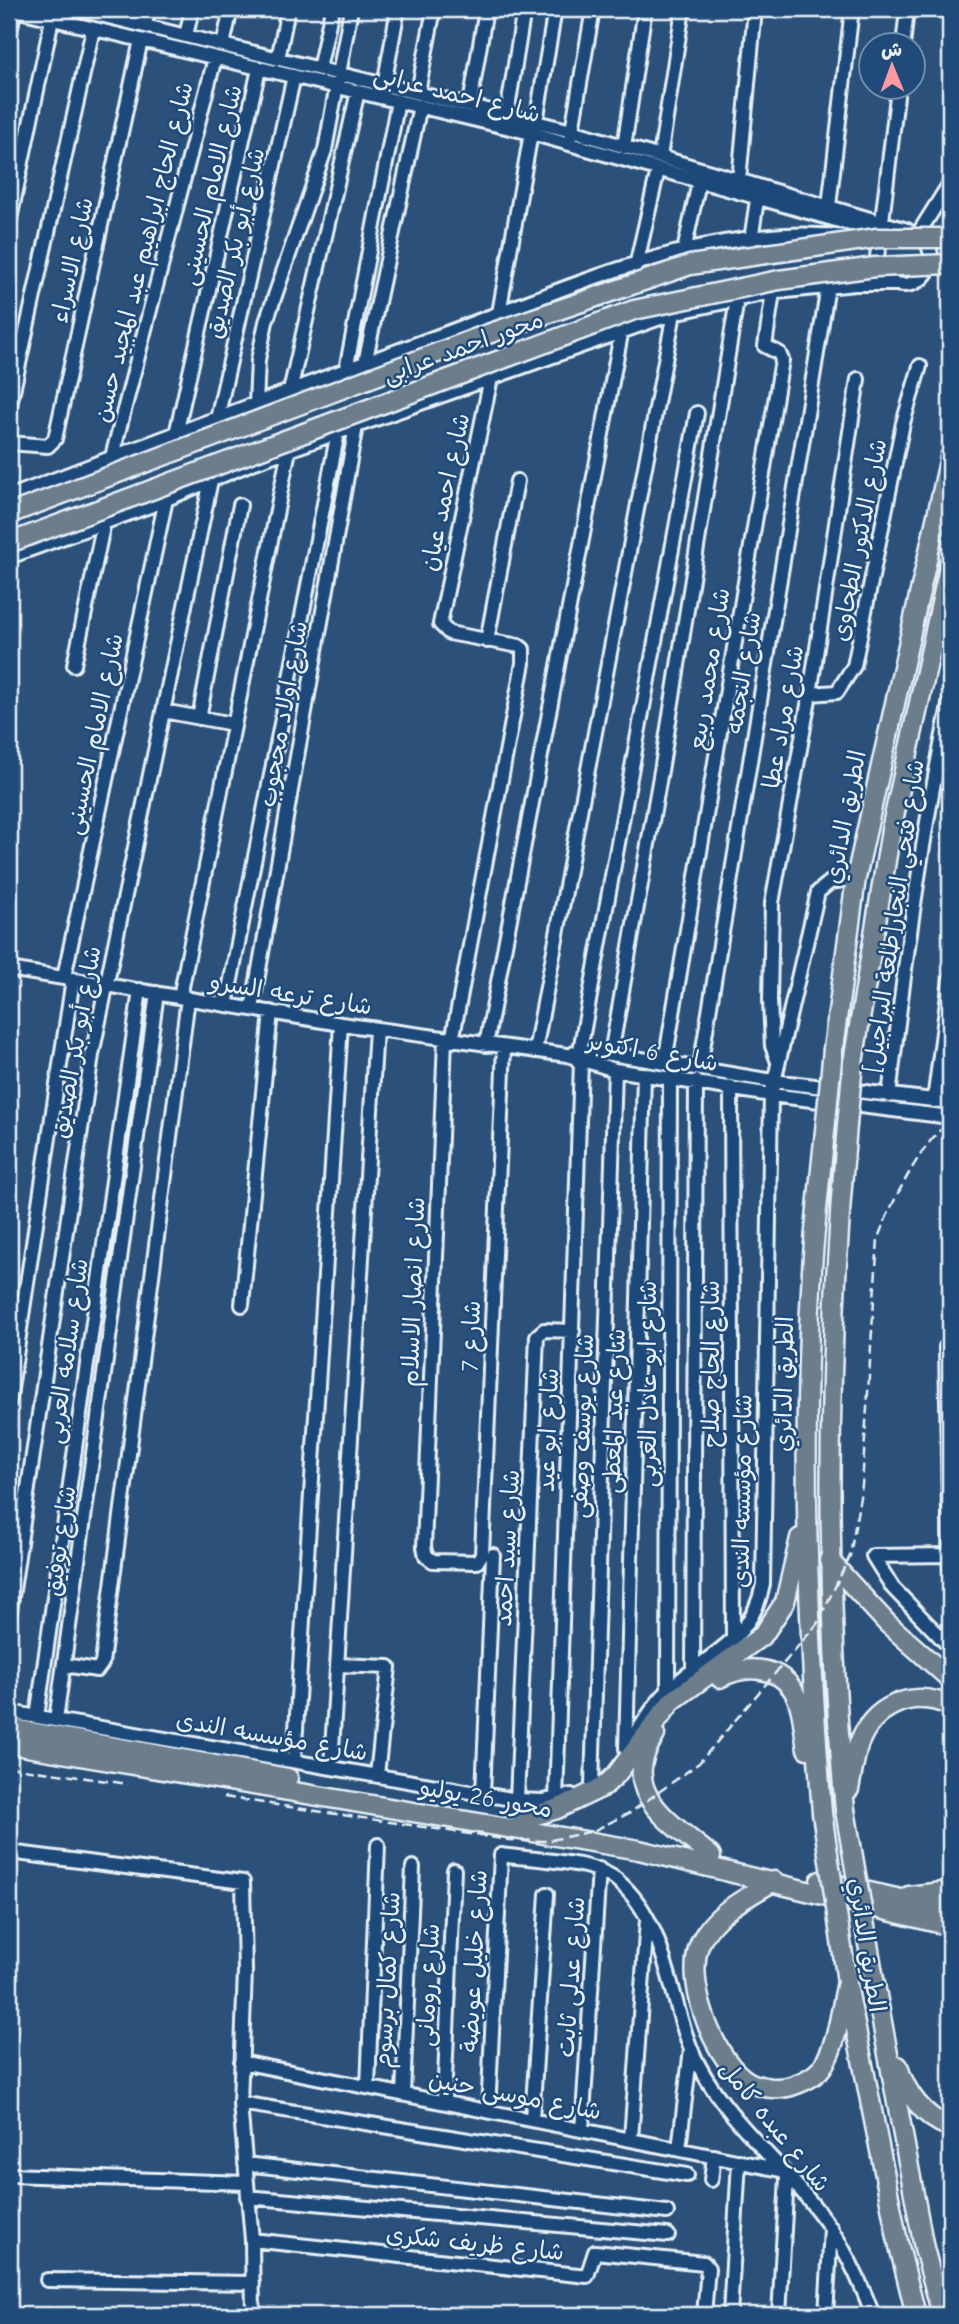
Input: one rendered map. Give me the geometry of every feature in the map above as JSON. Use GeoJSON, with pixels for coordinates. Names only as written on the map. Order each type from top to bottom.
{"type":"FeatureCollection","features":[{"type":"Feature","properties":{"kind":"highway","name":"محور احمد عرابى"},"geometry":{"type":"LineString","coordinates":[[9,514],[482,335],[690,265],[877,238],[944,258]]}},
{"type":"Feature","properties":{"kind":"highway","name":"محور احمد عرابى"},"geometry":{"type":"LineString","coordinates":[[9,543],[634,310],[718,290],[944,258]]}},
{"type":"Feature","properties":{"kind":"highway","name":"الطريق الدائري"},"geometry":{"type":"LineString","coordinates":[[916,2315],[898,2242],[847,1982],[822,1813],[802,1557],[812,1269],[833,1049],[856,878],[950,457]]}},
{"type":"Feature","properties":{"kind":"highway","name":"الطريق الدائري"},"geometry":{"type":"LineString","coordinates":[[942,2315],[924,2248],[845,1810],[834,1685],[829,1497],[835,1265],[853,1063],[887,855],[920,692],[950,564]]}},
{"type":"Feature","properties":{"kind":"highway"},"geometry":{"type":"LineString","coordinates":[[829,1556],[887,1623],[950,1679]]}},
{"type":"Feature","properties":{"kind":"highway"},"geometry":{"type":"LineString","coordinates":[[522,1819],[589,1796],[616,1775],[672,1701],[749,1648],[771,1626],[785,1602],[802,1557]]}},
{"type":"Feature","properties":{"kind":"highway"},"geometry":{"type":"LineString","coordinates":[[711,1856],[652,1802],[642,1788],[640,1770],[652,1739],[673,1713],[704,1686],[732,1672],[747,1668],[768,1671],[779,1675],[793,1691],[822,1813]]}},
{"type":"Feature","properties":{"kind":"highway"},"geometry":{"type":"LineString","coordinates":[[845,1810],[858,1747],[875,1717],[888,1706],[904,1700],[921,1698],[950,1706]]}},
{"type":"Feature","properties":{"kind":"highway","name":"محور 26 يوليو"},"geometry":{"type":"LineString","coordinates":[[9,1728],[522,1819],[711,1856],[950,1910]]}},
{"type":"Feature","properties":{"kind":"highway","name":"محور 26 يوليو"},"geometry":{"type":"LineString","coordinates":[[9,1744],[489,1822],[639,1850],[942,1924]]}},
{"type":"Feature","properties":{"kind":"highway"},"geometry":{"type":"LineString","coordinates":[[774,1881],[720,1915],[700,1944],[695,1962],[698,1998],[726,2056],[743,2078],[770,2088],[789,2087],[814,2076],[830,2054],[847,1982]]}},
{"type":"Feature","properties":{"kind":"highway"},"geometry":{"type":"LineString","coordinates":[[890,1897],[950,1891]]}},
{"type":"Feature","properties":{"kind":"highway"},"geometry":{"type":"LineString","coordinates":[[942,1924],[950,1935]]}},
{"type":"Feature","properties":{"kind":"highway"},"geometry":{"type":"LineString","coordinates":[[874,1979],[906,2087],[938,2123],[950,2127]]}},
{"type":"Feature","properties":{"kind":"highway"},"geometry":{"type":"LineString","coordinates":[[949,2315],[950,2301]]}},
{"type":"Feature","properties":{"kind":"street"},"geometry":{"type":"LineString","coordinates":[[9,39],[13,9]]}},
{"type":"Feature","properties":{"kind":"street","name":"شارع احمد عرابى"},"geometry":{"type":"LineString","coordinates":[[13,9],[420,106],[534,127],[659,164],[739,180],[912,232]]}},
{"type":"Feature","properties":{"kind":"street"},"geometry":{"type":"LineString","coordinates":[[69,23],[81,9]]}},
{"type":"Feature","properties":{"kind":"street","name":"شارع احمد عرابى"},"geometry":{"type":"LineString","coordinates":[[81,9],[470,104],[507,114],[534,127]]}},
{"type":"Feature","properties":{"kind":"street"},"geometry":{"type":"LineString","coordinates":[[145,25],[148,9]]}},
{"type":"Feature","properties":{"kind":"street"},"geometry":{"type":"LineString","coordinates":[[186,36],[192,9]]}},
{"type":"Feature","properties":{"kind":"street"},"geometry":{"type":"LineString","coordinates":[[223,45],[231,9]]}},
{"type":"Feature","properties":{"kind":"street"},"geometry":{"type":"LineString","coordinates":[[278,59],[288,9]]}},
{"type":"Feature","properties":{"kind":"street"},"geometry":{"type":"LineString","coordinates":[[319,69],[332,9]]}},
{"type":"Feature","properties":{"kind":"street"},"geometry":{"type":"LineString","coordinates":[[257,404],[258,360],[266,323],[325,150],[351,9]]}},
{"type":"Feature","properties":{"kind":"street"},"geometry":{"type":"LineString","coordinates":[[384,85],[398,9]]}},
{"type":"Feature","properties":{"kind":"street"},"geometry":{"type":"LineString","coordinates":[[418,92],[434,9]]}},
{"type":"Feature","properties":{"kind":"street"},"geometry":{"type":"LineString","coordinates":[[470,104],[486,9]]}},
{"type":"Feature","properties":{"kind":"street"},"geometry":{"type":"LineString","coordinates":[[507,114],[524,9]]}},
{"type":"Feature","properties":{"kind":"street"},"geometry":{"type":"LineString","coordinates":[[499,313],[555,9]]}},
{"type":"Feature","properties":{"kind":"street"},"geometry":{"type":"LineString","coordinates":[[571,137],[593,9]]}},
{"type":"Feature","properties":{"kind":"street"},"geometry":{"type":"LineString","coordinates":[[624,147],[645,9]]}},
{"type":"Feature","properties":{"kind":"street"},"geometry":{"type":"LineString","coordinates":[[636,266],[659,164],[683,9]]}},
{"type":"Feature","properties":{"kind":"street"},"geometry":{"type":"LineString","coordinates":[[739,180],[755,9]]}},
{"type":"Feature","properties":{"kind":"street"},"geometry":{"type":"LineString","coordinates":[[829,206],[852,9]]}},
{"type":"Feature","properties":{"kind":"street"},"geometry":{"type":"LineString","coordinates":[[905,32],[907,9]]}},
{"type":"Feature","properties":{"kind":"street"},"geometry":{"type":"LineString","coordinates":[[9,224],[52,19]]}},
{"type":"Feature","properties":{"kind":"street"},"geometry":{"type":"LineString","coordinates":[[9,409],[93,29]]}},
{"type":"Feature","properties":{"kind":"street","name":"شارع الاسراء"},"geometry":{"type":"LineString","coordinates":[[9,443],[48,446],[55,439],[141,40]]}},
{"type":"Feature","properties":{"kind":"street","name":"شارع الحاج ابراهيم عبد المجيد حسن"},"geometry":{"type":"LineString","coordinates":[[112,457],[215,58]]}},
{"type":"Feature","properties":{"kind":"street","name":"شارع الامام الحسينى"},"geometry":{"type":"LineString","coordinates":[[176,434],[259,69]]}},
{"type":"Feature","properties":{"kind":"street","name":"شارع أبو بكر الصديق"},"geometry":{"type":"LineString","coordinates":[[217,419],[295,76]]}},
{"type":"Feature","properties":{"kind":"street"},"geometry":{"type":"LineString","coordinates":[[290,391],[358,91]]}},
{"type":"Feature","properties":{"kind":"street"},"geometry":{"type":"LineString","coordinates":[[346,370],[398,101]]}},
{"type":"Feature","properties":{"kind":"street"},"geometry":{"type":"LineString","coordinates":[[882,221],[896,102]]}},
{"type":"Feature","properties":{"kind":"street"},"geometry":{"type":"LineString","coordinates":[[365,363],[420,106]]}},
{"type":"Feature","properties":{"kind":"street","name":"شارع احمد عرابى"},"geometry":{"type":"LineString","coordinates":[[571,137],[624,147],[699,182],[885,239]]}},
{"type":"Feature","properties":{"kind":"street"},"geometry":{"type":"LineString","coordinates":[[684,251],[699,182]]}},
{"type":"Feature","properties":{"kind":"street"},"geometry":{"type":"LineString","coordinates":[[9,497],[499,313],[684,251],[799,234],[885,239],[912,232],[950,183]]}},
{"type":"Feature","properties":{"kind":"street"},"geometry":{"type":"LineString","coordinates":[[751,240],[757,200]]}},
{"type":"Feature","properties":{"kind":"street"},"geometry":{"type":"LineString","coordinates":[[799,234],[804,212]]}},
{"type":"Feature","properties":{"kind":"street"},"geometry":{"type":"LineString","coordinates":[[912,232],[944,258]]}},
{"type":"Feature","properties":{"kind":"street"},"geometry":{"type":"LineString","coordinates":[[885,239],[877,254],[878,267],[886,278],[897,284]]}},
{"type":"Feature","properties":{"kind":"street"},"geometry":{"type":"LineString","coordinates":[[928,244],[932,256],[944,258]]}},
{"type":"Feature","properties":{"kind":"street"},"geometry":{"type":"LineString","coordinates":[[9,557],[289,450],[622,329],[674,313],[773,292],[828,286],[917,282],[944,258]]}},
{"type":"Feature","properties":{"kind":"street","name":"شارع النجمه"},"geometry":{"type":"LineString","coordinates":[[700,1067],[828,286]]}},
{"type":"Feature","properties":{"kind":"street","name":"شارع محمد ربيع"},"geometry":{"type":"LineString","coordinates":[[665,1062],[782,360],[779,352],[765,346],[773,292]]}},
{"type":"Feature","properties":{"kind":"street"},"geometry":{"type":"LineString","coordinates":[[611,1054],[662,765],[737,299]]}},
{"type":"Feature","properties":{"kind":"street"},"geometry":{"type":"LineString","coordinates":[[535,1051],[674,313]]}},
{"type":"Feature","properties":{"kind":"street"},"geometry":{"type":"LineString","coordinates":[[486,1045],[622,329]]}},
{"type":"Feature","properties":{"kind":"street","name":"شارع الدكتور الطحاوى"},"geometry":{"type":"LineString","coordinates":[[810,694],[837,692],[854,666],[903,423],[920,366]]}},
{"type":"Feature","properties":{"kind":"street","name":"شارع احمد عيان"},"geometry":{"type":"LineString","coordinates":[[487,641],[449,633],[440,624],[440,616],[491,378]]}},
{"type":"Feature","properties":{"kind":"street","name":"شارع مراد عطا"},"geometry":{"type":"LineString","coordinates":[[778,1062],[772,1046],[770,1000],[772,903],[810,694],[858,379]]}},
{"type":"Feature","properties":{"kind":"street","name":"شارع ابو عيد"},"geometry":{"type":"LineString","coordinates":[[556,1800],[572,1331],[577,1057],[697,413]]}},
{"type":"Feature","properties":{"kind":"street","name":"شارع اولاد محجوب"},"geometry":{"type":"LineString","coordinates":[[252,1009],[356,426]]}},
{"type":"Feature","properties":{"kind":"street"},"geometry":{"type":"LineString","coordinates":[[226,1005],[338,432]]}},
{"type":"Feature","properties":{"kind":"street"},"geometry":{"type":"LineString","coordinates":[[64,1665],[97,1670],[102,1663],[185,1001],[233,724],[289,450]]}},
{"type":"Feature","properties":{"kind":"street","name":"شارع أبو بكر الصديق"},"geometry":{"type":"LineString","coordinates":[[9,1617],[92,1055],[211,480]]}},
{"type":"Feature","properties":{"kind":"street"},"geometry":{"type":"LineString","coordinates":[[487,641],[517,481]]}},
{"type":"Feature","properties":{"kind":"street","name":"شارع الامام الحسينى"},"geometry":{"type":"LineString","coordinates":[[9,1402],[69,982],[166,499]]}},
{"type":"Feature","properties":{"kind":"street"},"geometry":{"type":"LineString","coordinates":[[199,718],[240,505]]}},
{"type":"Feature","properties":{"kind":"street"},"geometry":{"type":"LineString","coordinates":[[74,665],[104,522]]}},
{"type":"Feature","properties":{"kind":"street","name":"شارع انصار الاسلام"},"geometry":{"type":"LineString","coordinates":[[424,1547],[448,1040],[523,663],[523,649],[519,646],[487,641]]}},
{"type":"Feature","properties":{"kind":"street","name":"شارع فتحي النجار[طلعة البراجيل]"},"geometry":{"type":"LineString","coordinates":[[889,1096],[913,894],[929,796],[950,701]]}},
{"type":"Feature","properties":{"kind":"street"},"geometry":{"type":"LineString","coordinates":[[163,711],[233,724]]}},
{"type":"Feature","properties":{"kind":"street","name":"شارع مؤسسه الندى"},"geometry":{"type":"LineString","coordinates":[[9,1712],[517,1800],[556,1800],[592,1785],[611,1769],[668,1690],[733,1641],[754,1616],[763,1584],[771,1095],[818,892],[830,882],[856,878]]}},
{"type":"Feature","properties":{"kind":"street","name":"شارع ترعه السرو"},"geometry":{"type":"LineString","coordinates":[[9,969],[105,991],[156,999],[226,1005],[376,1030],[577,1057]]}},
{"type":"Feature","properties":{"kind":"street"},"geometry":{"type":"LineString","coordinates":[[934,1101],[950,979]]}},
{"type":"Feature","properties":{"kind":"street","name":"شارع سلامه العربى"},"geometry":{"type":"LineString","coordinates":[[37,1717],[139,996]]}},
{"type":"Feature","properties":{"kind":"street","name":"شارع توفيق"},"geometry":{"type":"LineString","coordinates":[[56,1720],[156,999]]}},
{"type":"Feature","properties":{"kind":"street"},"geometry":{"type":"LineString","coordinates":[[242,1305],[271,1012]]}},
{"type":"Feature","properties":{"kind":"street"},"geometry":{"type":"LineString","coordinates":[[293,1761],[341,1024]]}},
{"type":"Feature","properties":{"kind":"street"},"geometry":{"type":"LineString","coordinates":[[331,1766],[376,1030]]}},
{"type":"Feature","properties":{"kind":"street","name":"شارع 7"},"geometry":{"type":"LineString","coordinates":[[424,1547],[426,1556],[433,1561],[473,1563],[482,1558],[504,1047]]}},
{"type":"Feature","properties":{"kind":"street","name":"شارع 6 اكتوبر"},"geometry":{"type":"LineString","coordinates":[[577,1057],[611,1054],[773,1081],[950,1102]]}},
{"type":"Feature","properties":{"kind":"street","name":"شارع 6 اكتوبر"},"geometry":{"type":"LineString","coordinates":[[577,1057],[614,1070],[771,1095],[950,1117]]}},
{"type":"Feature","properties":{"kind":"street","name":"شارع يوسف وصفى"},"geometry":{"type":"LineString","coordinates":[[592,1785],[614,1070]]}},
{"type":"Feature","properties":{"kind":"street","name":"شارع عبد المعطى"},"geometry":{"type":"LineString","coordinates":[[626,1749],[644,1074]]}},
{"type":"Feature","properties":{"kind":"street","name":"شارع ابو عادل العربى"},"geometry":{"type":"LineString","coordinates":[[668,1690],[670,1077]]}},
{"type":"Feature","properties":{"kind":"street"},"geometry":{"type":"LineString","coordinates":[[693,1671],[696,1081]]}},
{"type":"Feature","properties":{"kind":"street","name":"شارع الحاج صلاح"},"geometry":{"type":"LineString","coordinates":[[731,1087],[733,1641]]}},
{"type":"Feature","properties":{"kind":"street","name":"شارع سيد احمد"},"geometry":{"type":"LineString","coordinates":[[517,1800],[537,1336],[544,1330],[572,1331]]}},
{"type":"Feature","properties":{"kind":"street"},"geometry":{"type":"LineString","coordinates":[[946,1347],[950,1568]]}},
{"type":"Feature","properties":{"kind":"street"},"geometry":{"type":"LineString","coordinates":[[483,1794],[493,1555]]}},
{"type":"Feature","properties":{"kind":"street"},"geometry":{"type":"LineString","coordinates":[[950,1555],[873,1556],[893,1588],[950,1647]]}},
{"type":"Feature","properties":{"kind":"street"},"geometry":{"type":"LineString","coordinates":[[338,1665],[389,1667],[377,1775]]}},
{"type":"Feature","properties":{"kind":"street"},"geometry":{"type":"LineString","coordinates":[[368,2087],[378,1845]]}},
{"type":"Feature","properties":{"kind":"street"},"geometry":{"type":"LineString","coordinates":[[9,1852],[243,1882],[245,1971],[240,2103],[252,2240],[253,2315]]}},
{"type":"Feature","properties":{"kind":"street","name":"شارع عبده كامل"},"geometry":{"type":"LineString","coordinates":[[500,1855],[599,1869],[619,1881],[648,1917],[691,2049],[710,2083],[831,2228],[855,2271],[873,2315]]}},
{"type":"Feature","properties":{"kind":"street","name":"شارع خليل عويضة"},"geometry":{"type":"LineString","coordinates":[[488,2111],[500,1855]]}},
{"type":"Feature","properties":{"kind":"street","name":"شارع كمال برسوم"},"geometry":{"type":"LineString","coordinates":[[403,2094],[413,1867]]}},
{"type":"Feature","properties":{"kind":"street","name":"شارع عدلى ثابت"},"geometry":{"type":"LineString","coordinates":[[582,2130],[599,1869]]}},
{"type":"Feature","properties":{"kind":"street","name":"شارع رومانى"},"geometry":{"type":"LineString","coordinates":[[443,2102],[454,1870]]}},
{"type":"Feature","properties":{"kind":"street"},"geometry":{"type":"LineString","coordinates":[[532,2119],[547,1894]]}},
{"type":"Feature","properties":{"kind":"street"},"geometry":{"type":"LineString","coordinates":[[631,2139],[648,1917]]}},
{"type":"Feature","properties":{"kind":"street"},"geometry":{"type":"LineString","coordinates":[[679,2149],[691,2049]]}},
{"type":"Feature","properties":{"kind":"street","name":"شارع موسى حنين"},"geometry":{"type":"LineString","coordinates":[[241,2062],[739,2161],[784,2174]]}},
{"type":"Feature","properties":{"kind":"street"},"geometry":{"type":"LineString","coordinates":[[240,2103],[687,2175]]}},
{"type":"Feature","properties":{"kind":"street"},"geometry":{"type":"LineString","coordinates":[[710,2180],[714,2156]]}},
{"type":"Feature","properties":{"kind":"street"},"geometry":{"type":"LineString","coordinates":[[730,2315],[739,2161]]}},
{"type":"Feature","properties":{"kind":"street"},"geometry":{"type":"LineString","coordinates":[[245,2164],[667,2212]]}},
{"type":"Feature","properties":{"kind":"street"},"geometry":{"type":"LineString","coordinates":[[779,2315],[784,2174]]}},
{"type":"Feature","properties":{"kind":"street"},"geometry":{"type":"LineString","coordinates":[[9,2175],[246,2183]]}},
{"type":"Feature","properties":{"kind":"street"},"geometry":{"type":"LineString","coordinates":[[247,2197],[668,2235]]}},
{"type":"Feature","properties":{"kind":"street"},"geometry":{"type":"LineString","coordinates":[[826,2315],[831,2228]]}},
{"type":"Feature","properties":{"kind":"street","name":"شارع ظريف شكرى"},"geometry":{"type":"LineString","coordinates":[[252,2240],[587,2276],[596,2252],[704,2263],[708,2268],[704,2315]]}},
{"type":"Feature","properties":{"kind":"street"},"geometry":{"type":"LineString","coordinates":[[47,2280],[253,2283]]}},
{"type":"Feature","properties":{"kind":"tunnel"},"geometry":{"type":"LineString","coordinates":[[946,247],[950,248]]}},
{"type":"Feature","properties":{"kind":"railway"},"geometry":{"type":"LineString","coordinates":[[224,1797],[509,1840],[547,1841],[593,1831],[631,1812],[699,1763],[817,1624],[850,1556],[862,1485],[878,1238],[898,1193],[918,1158],[950,1123]]}},
{"type":"Feature","properties":{"kind":"railway"},"geometry":{"type":"LineString","coordinates":[[9,1767],[128,1784]]}}]}
